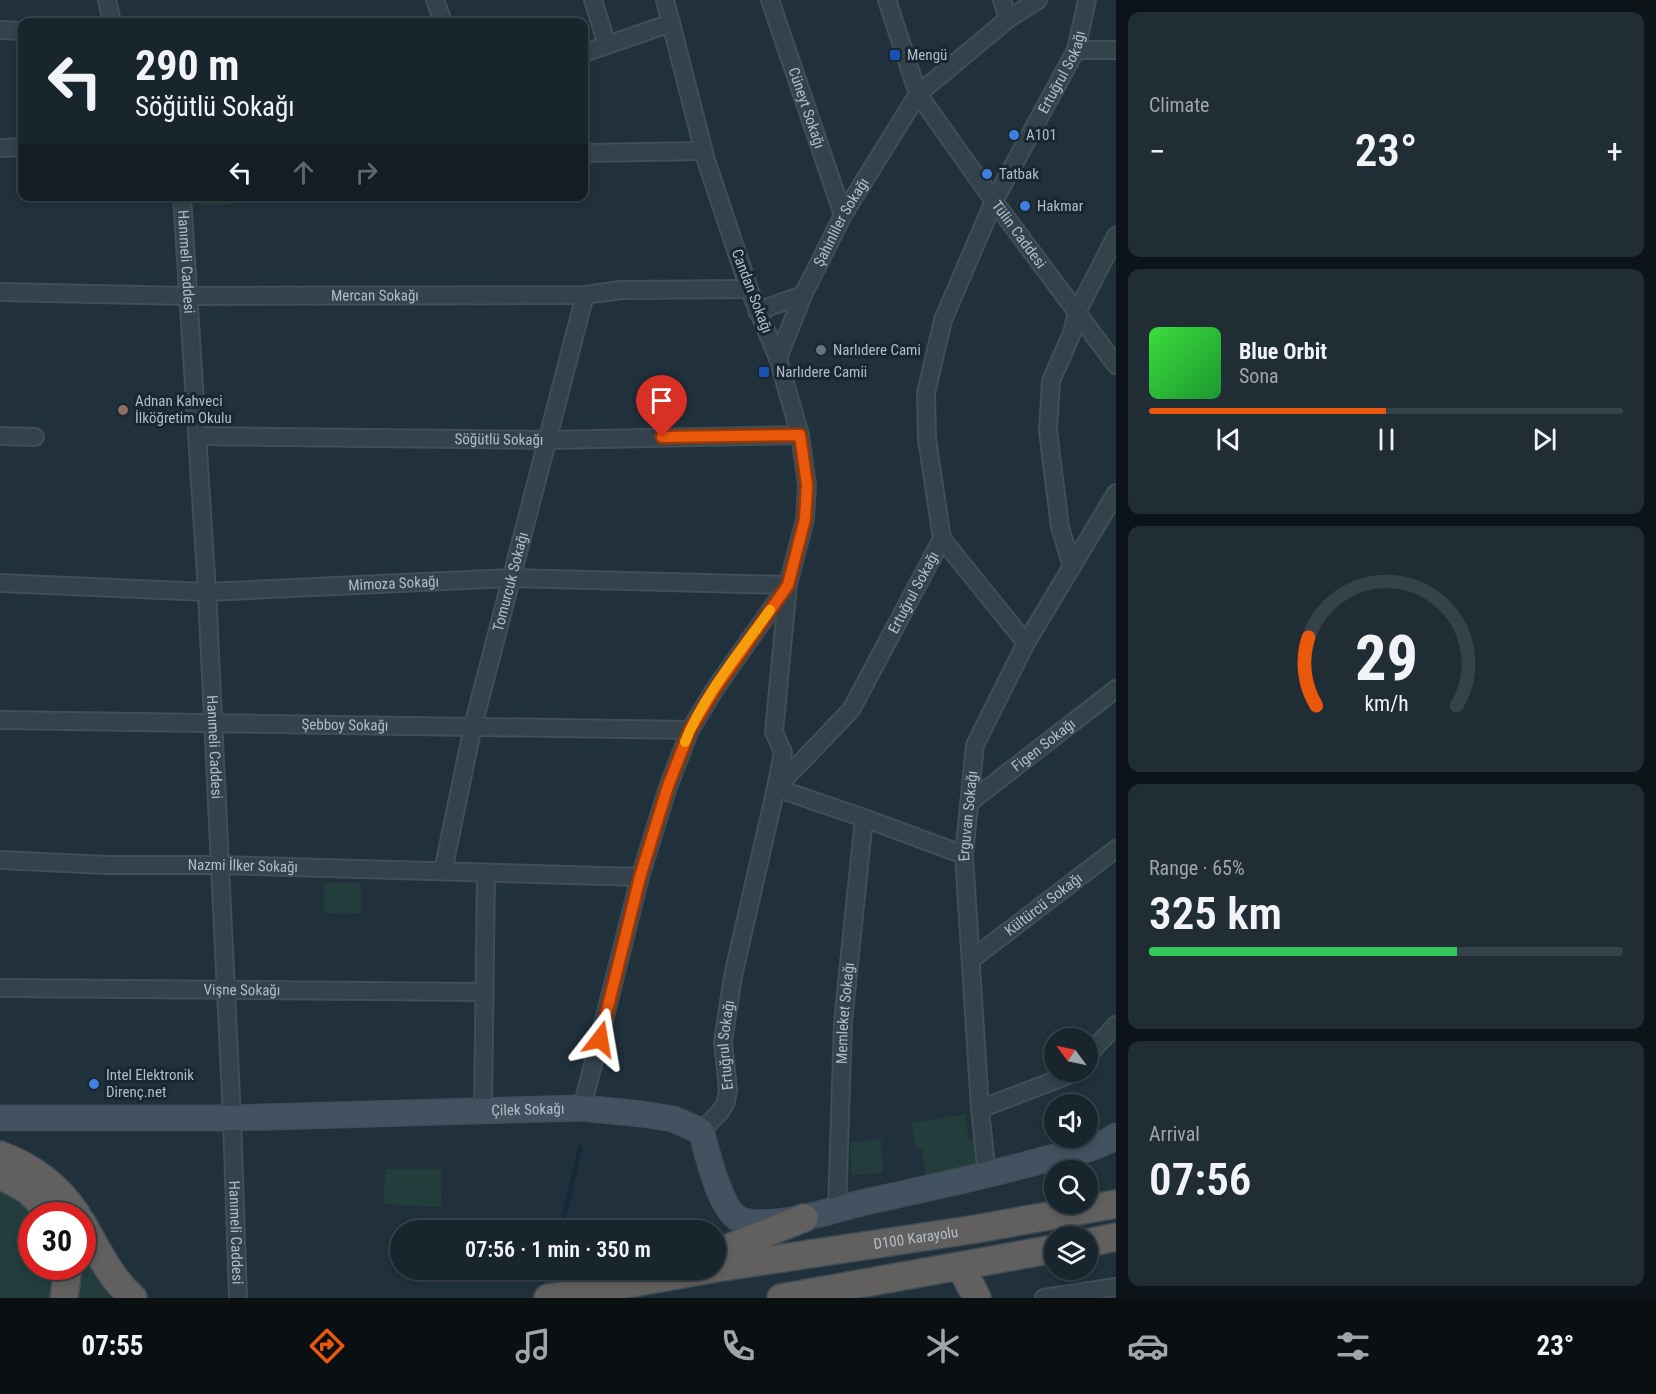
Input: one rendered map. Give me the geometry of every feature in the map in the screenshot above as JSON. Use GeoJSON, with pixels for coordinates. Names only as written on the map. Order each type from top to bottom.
{"type":"FeatureCollection","features":[{"type":"Feature","properties":{"kind":"highway"},"geometry":{"type":"LineString","coordinates":[[0,1155],[27,1167],[51,1185],[68,1202]]}},
{"type":"Feature","properties":{"kind":"highway"},"geometry":{"type":"LineString","coordinates":[[0,1175],[28,1190],[40,1202]]}},
{"type":"Feature","properties":{"kind":"highway"},"geometry":{"type":"LineString","coordinates":[[1098,1203],[1116,1198]]}},
{"type":"Feature","properties":{"kind":"highway","name":"D100 Karayolu"},"geometry":{"type":"LineString","coordinates":[[1098,1207],[1116,1204]]}},
{"type":"Feature","properties":{"kind":"highway","name":"D100 Karayolu"},"geometry":{"type":"LineString","coordinates":[[726,1267],[970,1230],[1055,1214]]}},
{"type":"Feature","properties":{"kind":"highway"},"geometry":{"type":"LineString","coordinates":[[726,1249],[804,1218]]}},
{"type":"Feature","properties":{"kind":"highway"},"geometry":{"type":"LineString","coordinates":[[1098,1241],[1116,1237]]}},
{"type":"Feature","properties":{"kind":"highway"},"geometry":{"type":"LineString","coordinates":[[96,1248],[106,1265],[133,1298]]}},
{"type":"Feature","properties":{"kind":"highway"},"geometry":{"type":"LineString","coordinates":[[781,1298],[1044,1251]]}},
{"type":"Feature","properties":{"kind":"highway"},"geometry":{"type":"LineString","coordinates":[[961,1267],[977,1298]]}},
{"type":"Feature","properties":{"kind":"highway"},"geometry":{"type":"LineString","coordinates":[[64,1298],[67,1280]]}},
{"type":"Feature","properties":{"kind":"highway"},"geometry":{"type":"LineString","coordinates":[[623,1285],[637,1280]]}},
{"type":"Feature","properties":{"kind":"highway","name":"D100 Karayolu"},"geometry":{"type":"LineString","coordinates":[[548,1298],[651,1280]]}},
{"type":"Feature","properties":{"kind":"main road","name":"Çilek Sokağı"},"geometry":{"type":"LineString","coordinates":[[0,1118],[232,1118],[582,1108],[673,1119],[701,1131]]}},
{"type":"Feature","properties":{"kind":"main road"},"geometry":{"type":"LineString","coordinates":[[701,1131],[720,1192],[731,1213],[751,1222],[775,1223],[987,1176],[1097,1146],[1116,1136]]}},
{"type":"Feature","properties":{"kind":"street"},"geometry":{"type":"LineString","coordinates":[[107,0],[111,18]]}},
{"type":"Feature","properties":{"kind":"street"},"geometry":{"type":"LineString","coordinates":[[435,0],[442,18]]}},
{"type":"Feature","properties":{"kind":"street"},"geometry":{"type":"LineString","coordinates":[[593,0],[606,45]]}},
{"type":"Feature","properties":{"kind":"street","name":"Candan Sokağı"},"geometry":{"type":"LineString","coordinates":[[665,0],[704,151],[749,289],[778,358],[800,435],[807,485],[805,519],[788,585],[774,732],[783,752],[776,788]]}},
{"type":"Feature","properties":{"kind":"street","name":"Cüneyt Sokağı"},"geometry":{"type":"LineString","coordinates":[[770,0],[843,215]]}},
{"type":"Feature","properties":{"kind":"street","name":"Tülin Caddesi"},"geometry":{"type":"LineString","coordinates":[[887,0],[918,94],[1116,365]]}},
{"type":"Feature","properties":{"kind":"street"},"geometry":{"type":"LineString","coordinates":[[1002,0],[1008,18]]}},
{"type":"Feature","properties":{"kind":"street","name":"Şahinliler Sokağı"},"geometry":{"type":"LineString","coordinates":[[778,358],[803,295],[843,215],[918,94],[1008,18],[1038,0]]}},
{"type":"Feature","properties":{"kind":"street","name":"Ertuğrul Sokağı"},"geometry":{"type":"LineString","coordinates":[[701,1131],[720,1112],[726,1102],[728,1090],[723,1042],[733,976],[776,788],[851,710],[942,539],[927,439],[926,393],[943,320],[994,201],[1076,50],[1087,0]]}},
{"type":"Feature","properties":{"kind":"street"},"geometry":{"type":"LineString","coordinates":[[588,52],[671,23]]}},
{"type":"Feature","properties":{"kind":"street"},"geometry":{"type":"LineString","coordinates":[[0,30],[18,31]]}},
{"type":"Feature","properties":{"kind":"street"},"geometry":{"type":"LineString","coordinates":[[1076,50],[1116,50]]}},
{"type":"Feature","properties":{"kind":"street"},"geometry":{"type":"LineString","coordinates":[[0,148],[18,147]]}},
{"type":"Feature","properties":{"kind":"street"},"geometry":{"type":"LineString","coordinates":[[588,153],[704,151]]}},
{"type":"Feature","properties":{"kind":"street","name":"Hanımeli Caddesi"},"geometry":{"type":"LineString","coordinates":[[182,201],[199,436],[214,723],[238,1298]]}},
{"type":"Feature","properties":{"kind":"street"},"geometry":{"type":"LineString","coordinates":[[1072,567],[1060,527],[1048,431],[1051,381],[1072,333],[1077,312],[1116,236]]}},
{"type":"Feature","properties":{"kind":"street","name":"Mercan Sokağı"},"geometry":{"type":"LineString","coordinates":[[0,292],[188,296],[585,294],[621,290],[749,289]]}},
{"type":"Feature","properties":{"kind":"street","name":"Tomurcuk Sokağı"},"geometry":{"type":"LineString","coordinates":[[443,872],[473,726],[585,294]]}},
{"type":"Feature","properties":{"kind":"street"},"geometry":{"type":"LineString","coordinates":[[757,311],[803,295]]}},
{"type":"Feature","properties":{"kind":"street","name":"Söğütlü Sokağı"},"geometry":{"type":"LineString","coordinates":[[199,436],[548,440],[800,435]]}},
{"type":"Feature","properties":{"kind":"street"},"geometry":{"type":"LineString","coordinates":[[0,436],[35,437]]}},
{"type":"Feature","properties":{"kind":"street","name":"Erguvan Sokağı"},"geometry":{"type":"LineString","coordinates":[[987,1176],[980,1108],[964,855],[975,745],[1026,644],[1116,493]]}},
{"type":"Feature","properties":{"kind":"street"},"geometry":{"type":"LineString","coordinates":[[942,539],[1026,644]]}},
{"type":"Feature","properties":{"kind":"street","name":"Mimoza Sokağı"},"geometry":{"type":"LineString","coordinates":[[0,583],[207,592],[512,578],[788,585]]}},
{"type":"Feature","properties":{"kind":"street","name":"Candan Sokağı"},"geometry":{"type":"LineString","coordinates":[[582,1108],[640,877],[668,786],[690,730],[715,689],[788,585]]}},
{"type":"Feature","properties":{"kind":"street","name":"Figen Sokağı"},"geometry":{"type":"LineString","coordinates":[[970,802],[1116,689]]}},
{"type":"Feature","properties":{"kind":"street","name":"Şebboy Sokağı"},"geometry":{"type":"LineString","coordinates":[[0,720],[690,730]]}},
{"type":"Feature","properties":{"kind":"street"},"geometry":{"type":"LineString","coordinates":[[776,788],[964,855]]}},
{"type":"Feature","properties":{"kind":"street","name":"Memleket Sokağı"},"geometry":{"type":"LineString","coordinates":[[837,1209],[843,1022],[864,818]]}},
{"type":"Feature","properties":{"kind":"street","name":"Kültürcü Sokağı"},"geometry":{"type":"LineString","coordinates":[[972,959],[1116,849]]}},
{"type":"Feature","properties":{"kind":"street","name":"Nazmi İlker Sokağı"},"geometry":{"type":"LineString","coordinates":[[0,860],[107,865],[220,865],[640,877]]}},
{"type":"Feature","properties":{"kind":"street"},"geometry":{"type":"LineString","coordinates":[[483,1112],[486,873]]}},
{"type":"Feature","properties":{"kind":"street","name":"Vişne Sokağı"},"geometry":{"type":"LineString","coordinates":[[0,988],[484,992]]}},
{"type":"Feature","properties":{"kind":"street"},"geometry":{"type":"LineString","coordinates":[[1098,1044],[1116,1025]]}},
{"type":"Feature","properties":{"kind":"street"},"geometry":{"type":"LineString","coordinates":[[980,1108],[1050,1082]]}},
{"type":"Feature","properties":{"kind":"street"},"geometry":{"type":"LineString","coordinates":[[1044,1298],[1116,1287]]}},
{"type":"Feature","properties":{"kind":"green space"},"geometry":{"type":"Polygon","coordinates":[[[197,201],[238,201],[238,204],[198,206],[197,201]]]}},
{"type":"Feature","properties":{"kind":"green space"},"geometry":{"type":"Polygon","coordinates":[[[324,883],[361,883],[361,914],[324,913],[324,883]]]}},
{"type":"Feature","properties":{"kind":"green space"},"geometry":{"type":"Polygon","coordinates":[[[966,1114],[968,1139],[975,1139],[978,1168],[926,1176],[922,1149],[916,1149],[911,1123],[966,1114]]]}},
{"type":"Feature","properties":{"kind":"green space"},"geometry":{"type":"Polygon","coordinates":[[[881,1139],[883,1173],[852,1175],[850,1143],[881,1139]]]}},
{"type":"Feature","properties":{"kind":"green space"},"geometry":{"type":"Polygon","coordinates":[[[385,1169],[442,1169],[441,1207],[384,1204],[385,1169]]]}},
{"type":"Feature","properties":{"kind":"green space"},"geometry":{"type":"Polygon","coordinates":[[[0,1189],[20,1202],[18,1202],[18,1280],[53,1280],[51,1298],[0,1298],[0,1189]]]}},
{"type":"Feature","properties":{"kind":"green space"},"geometry":{"type":"Polygon","coordinates":[[[96,1278],[110,1298],[73,1298],[76,1280],[96,1278]]]}},
{"type":"Feature","properties":{"kind":"waterway"},"geometry":{"type":"LineString","coordinates":[[563,1220],[580,1148]]}},
{"type":"Feature","properties":{"kind":"slow traffic"},"geometry":{"type":"LineString","coordinates":[[685,742],[715,689],[770,610]]}},
{"type":"Feature","properties":{"kind":"place","name":"Mengü"},"geometry":{"type":"Point","coordinates":[895,55]}},
{"type":"Feature","properties":{"kind":"place","name":"A101"},"geometry":{"type":"Point","coordinates":[1014,135]}},
{"type":"Feature","properties":{"kind":"place","name":"Tatbak"},"geometry":{"type":"Point","coordinates":[987,174]}},
{"type":"Feature","properties":{"kind":"place","name":"Hakmar"},"geometry":{"type":"Point","coordinates":[1025,206]}},
{"type":"Feature","properties":{"kind":"place","name":"Narlıdere Cami"},"geometry":{"type":"Point","coordinates":[821,350]}},
{"type":"Feature","properties":{"kind":"place","name":"Narlıdere Camii"},"geometry":{"type":"Point","coordinates":[764,372]}},
{"type":"Feature","properties":{"kind":"place","name":"Adnan Kahveci İlköğretim Okulu"},"geometry":{"type":"Point","coordinates":[123,410]}},
{"type":"Feature","properties":{"kind":"place","name":"Intel Elektronik Direnç.net"},"geometry":{"type":"Point","coordinates":[94,1084]}},
{"type":"Feature","properties":{"kind":"route"},"geometry":{"type":"LineString","coordinates":[[600,1039],[640,877],[668,786],[690,730],[715,689],[788,585],[805,519],[807,485],[800,435],[662,437]]}}]}
